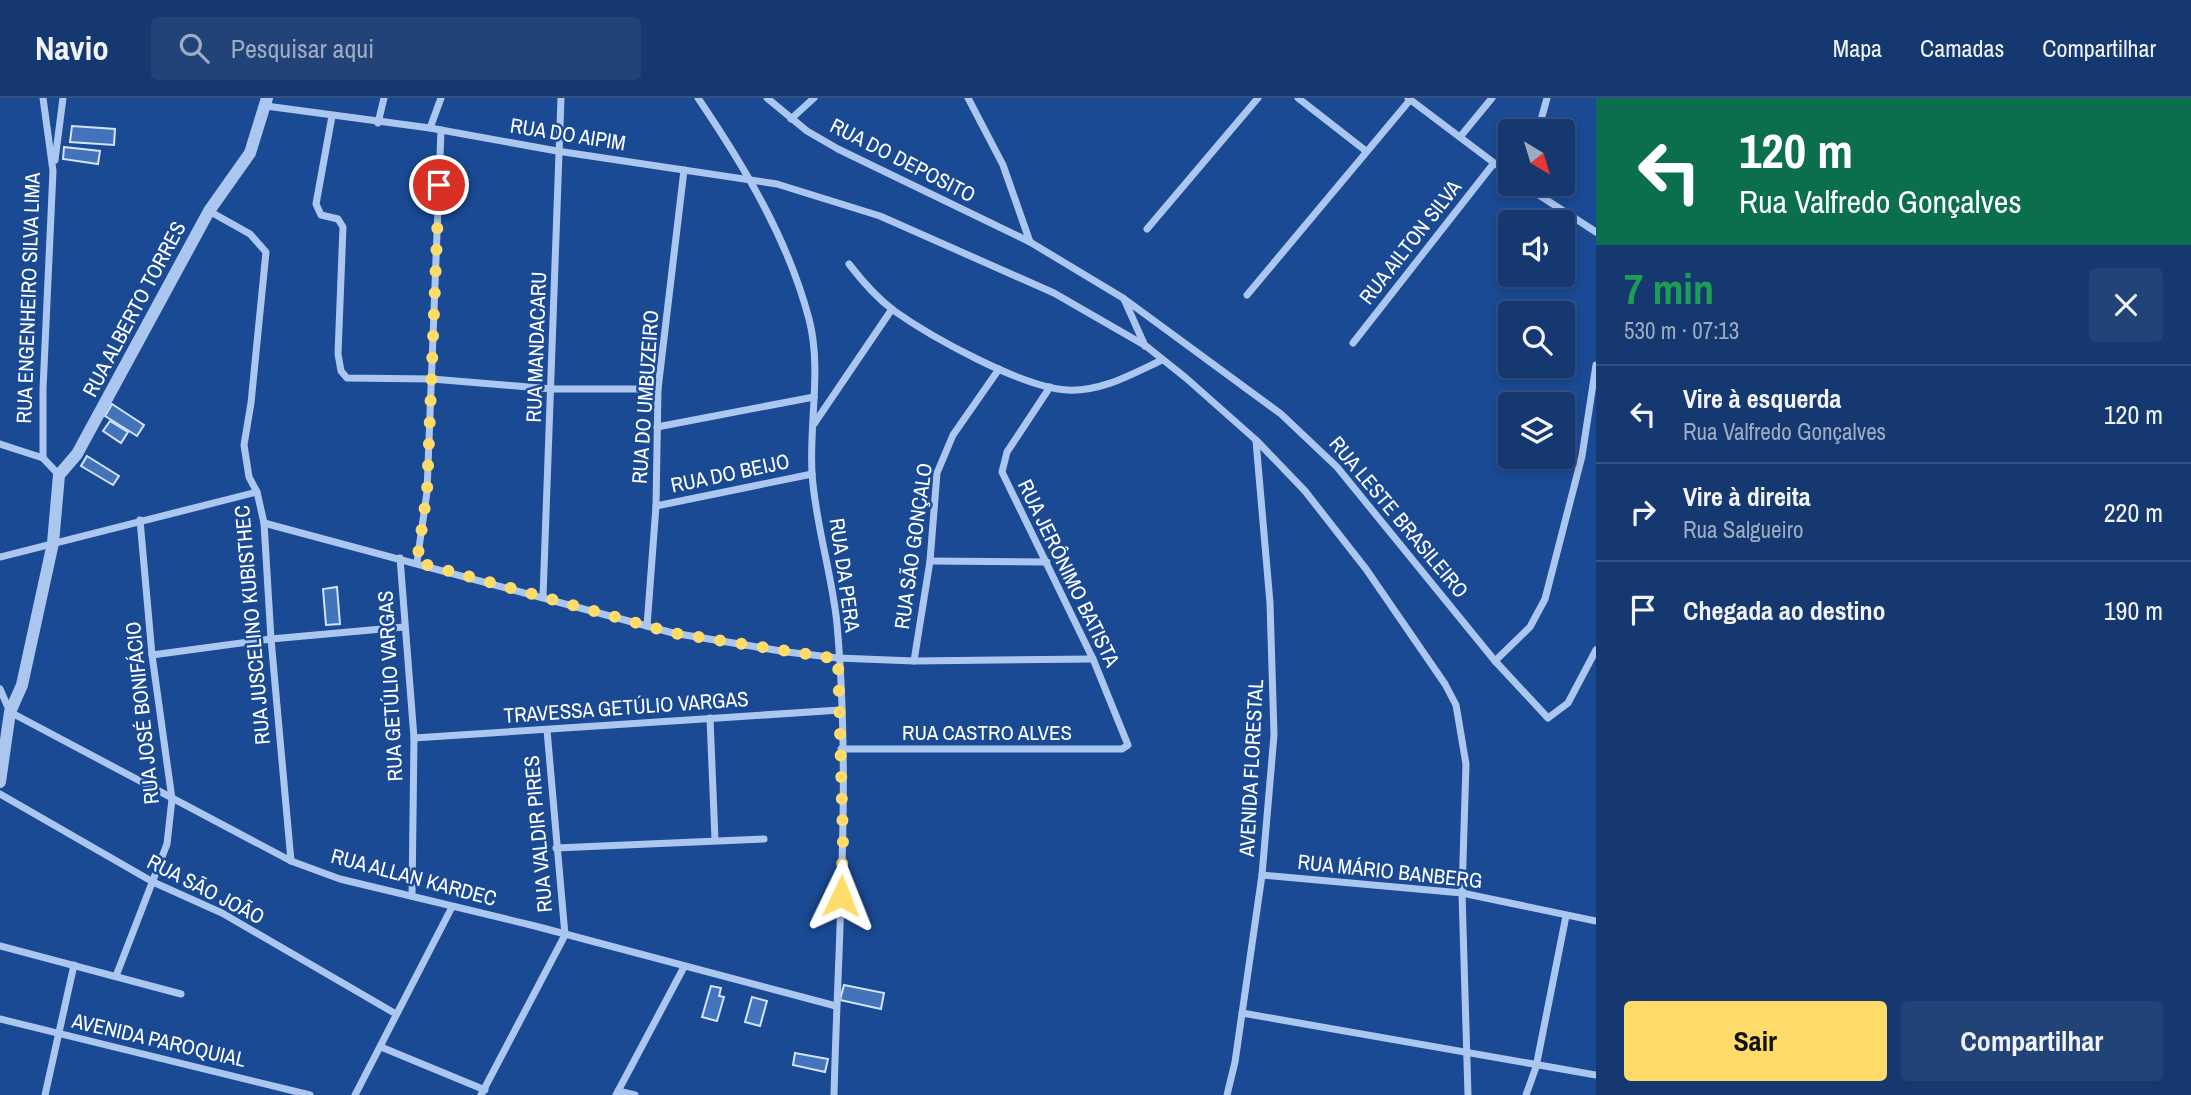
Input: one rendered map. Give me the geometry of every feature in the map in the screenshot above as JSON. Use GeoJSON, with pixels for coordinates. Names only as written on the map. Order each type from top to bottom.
{"type":"FeatureCollection","features":[{"type":"Feature","properties":{"kind":"street","name":"RUA ENGENHEIRO SILVA LIMA"},"geometry":{"type":"LineString","coordinates":[[43,98],[53,171],[43,390],[43,458]]}},
{"type":"Feature","properties":{"kind":"street"},"geometry":{"type":"LineString","coordinates":[[53,171],[63,98]]}},
{"type":"Feature","properties":{"kind":"street"},"geometry":{"type":"LineString","coordinates":[[379,122],[384,98]]}},
{"type":"Feature","properties":{"kind":"street"},"geometry":{"type":"LineString","coordinates":[[430,128],[441,98]]}},
{"type":"Feature","properties":{"kind":"street","name":"RUA MANDACARU"},"geometry":{"type":"LineString","coordinates":[[543,597],[561,98]]}},
{"type":"Feature","properties":{"kind":"street","name":"RUA DA PERA"},"geometry":{"type":"LineString","coordinates":[[698,98],[752,179],[806,306],[812,345],[812,474],[837,623],[840,710],[843,841],[834,1095]]}},
{"type":"Feature","properties":{"kind":"street","name":"RUA DO DEPOSITO"},"geometry":{"type":"LineString","coordinates":[[767,98],[790,118],[886,174],[1030,242]]}},
{"type":"Feature","properties":{"kind":"street"},"geometry":{"type":"LineString","coordinates":[[790,118],[814,98]]}},
{"type":"Feature","properties":{"kind":"street"},"geometry":{"type":"LineString","coordinates":[[968,98],[1003,165],[1030,242]]}},
{"type":"Feature","properties":{"kind":"street"},"geometry":{"type":"LineString","coordinates":[[1147,229],[1258,98]]}},
{"type":"Feature","properties":{"kind":"street"},"geometry":{"type":"LineString","coordinates":[[1298,98],[1366,151]]}},
{"type":"Feature","properties":{"kind":"street"},"geometry":{"type":"LineString","coordinates":[[1460,137],[1492,98]]}},
{"type":"Feature","properties":{"kind":"street"},"geometry":{"type":"LineString","coordinates":[[1541,119],[1547,98]]}},
{"type":"Feature","properties":{"kind":"street"},"geometry":{"type":"LineString","coordinates":[[1248,295],[1409,99],[1498,166]]}},
{"type":"Feature","properties":{"kind":"street","name":"RUA DO AIPIM"},"geometry":{"type":"LineString","coordinates":[[266,102],[332,116],[430,128],[557,151],[752,179],[854,208],[928,235],[1054,293],[1146,346]]}},
{"type":"Feature","properties":{"kind":"street","name":"RUA ALBERTO TORRES"},"geometry":{"type":"LineString","coordinates":[[59,475],[78,454],[209,211],[250,153],[266,102]]}},
{"type":"Feature","properties":{"kind":"street"},"geometry":{"type":"LineString","coordinates":[[332,116],[316,204],[321,215],[341,222],[344,234],[338,354],[341,371],[349,379],[432,379],[552,389],[658,389]]}},
{"type":"Feature","properties":{"kind":"street"},"geometry":{"type":"LineString","coordinates":[[417,562],[425,517],[441,130]]}},
{"type":"Feature","properties":{"kind":"street","name":"RUA AILTON SILVA"},"geometry":{"type":"LineString","coordinates":[[1353,343],[1494,163]]}},
{"type":"Feature","properties":{"kind":"street","name":"RUA DO UMBUZEIRO"},"geometry":{"type":"LineString","coordinates":[[647,626],[656,506],[658,389],[684,170]]}},
{"type":"Feature","properties":{"kind":"street"},"geometry":{"type":"LineString","coordinates":[[1541,196],[1596,232]]}},
{"type":"Feature","properties":{"kind":"street","name":"RUA JUSCELINO KUBISTHEC"},"geometry":{"type":"LineString","coordinates":[[209,211],[250,234],[266,252],[251,403],[244,445],[249,477],[257,492],[264,523],[271,639],[291,861]]}},
{"type":"Feature","properties":{"kind":"street","name":"RUA LESTE BRASILEIRO"},"geometry":{"type":"LineString","coordinates":[[1030,242],[1123,298],[1261,399],[1312,441],[1337,467],[1495,661],[1548,719],[1568,703],[1596,650]]}},
{"type":"Feature","properties":{"kind":"street"},"geometry":{"type":"LineString","coordinates":[[849,264],[892,309],[999,369],[1050,387],[1068,390],[1096,387],[1119,381],[1162,360]]}},
{"type":"Feature","properties":{"kind":"street"},"geometry":{"type":"LineString","coordinates":[[1123,298],[1146,346],[1256,440],[1305,491],[1366,569],[1445,684],[1456,705],[1466,764],[1462,893],[1468,1095]]}},
{"type":"Feature","properties":{"kind":"street"},"geometry":{"type":"LineString","coordinates":[[812,427],[892,309]]}},
{"type":"Feature","properties":{"kind":"street"},"geometry":{"type":"LineString","coordinates":[[1495,661],[1530,627],[1545,599],[1582,456],[1596,365]]}},
{"type":"Feature","properties":{"kind":"street","name":"RUA SÃO GONÇALO"},"geometry":{"type":"LineString","coordinates":[[914,661],[930,561],[935,491],[942,456],[999,369]]}},
{"type":"Feature","properties":{"kind":"street","name":"RUA JERÔNIMO BATISTA"},"geometry":{"type":"LineString","coordinates":[[1050,387],[1007,452],[1002,466],[1004,480],[1093,659],[1128,742]]}},
{"type":"Feature","properties":{"kind":"street"},"geometry":{"type":"LineString","coordinates":[[657,427],[814,397]]}},
{"type":"Feature","properties":{"kind":"street","name":"AVENIDA FLORESTAL"},"geometry":{"type":"LineString","coordinates":[[1227,1095],[1262,875],[1274,735],[1274,668],[1256,440]]}},
{"type":"Feature","properties":{"kind":"street"},"geometry":{"type":"LineString","coordinates":[[0,444],[43,458],[59,475],[53,543],[22,685],[10,712],[0,782]]}},
{"type":"Feature","properties":{"kind":"street","name":"RUA DO BEIJO"},"geometry":{"type":"LineString","coordinates":[[656,506],[812,474]]}},
{"type":"Feature","properties":{"kind":"street"},"geometry":{"type":"LineString","coordinates":[[0,556],[257,492]]}},
{"type":"Feature","properties":{"kind":"street","name":"RUA JOSÉ BONIFÁCIO"},"geometry":{"type":"LineString","coordinates":[[117,976],[167,844],[172,799],[152,655],[140,520]]}},
{"type":"Feature","properties":{"kind":"street"},"geometry":{"type":"LineString","coordinates":[[264,523],[647,626],[838,659],[1093,659]]}},
{"type":"Feature","properties":{"kind":"street","name":"RUA GETÚLIO VARGAS"},"geometry":{"type":"LineString","coordinates":[[400,558],[414,738],[411,897]]}},
{"type":"Feature","properties":{"kind":"street"},"geometry":{"type":"LineString","coordinates":[[930,561],[1047,562]]}},
{"type":"Feature","properties":{"kind":"street"},"geometry":{"type":"LineString","coordinates":[[152,655],[271,639],[404,627]]}},
{"type":"Feature","properties":{"kind":"street"},"geometry":{"type":"LineString","coordinates":[[0,689],[10,712]]}},
{"type":"Feature","properties":{"kind":"street","name":"TRAVESSA GETÚLIO VARGAS"},"geometry":{"type":"LineString","coordinates":[[414,738],[840,710]]}},
{"type":"Feature","properties":{"kind":"street","name":"RUA ALLAN KARDEC"},"geometry":{"type":"LineString","coordinates":[[10,712],[291,861],[340,879],[836,1006]]}},
{"type":"Feature","properties":{"kind":"street"},"geometry":{"type":"LineString","coordinates":[[710,718],[715,840]]}},
{"type":"Feature","properties":{"kind":"street","name":"RUA VALDIR PIRES"},"geometry":{"type":"LineString","coordinates":[[547,730],[565,935]]}},
{"type":"Feature","properties":{"kind":"street","name":"RUA CASTRO ALVES"},"geometry":{"type":"LineString","coordinates":[[841,749],[1122,749],[1128,742]]}},
{"type":"Feature","properties":{"kind":"street","name":"RUA SÃO JOÃO"},"geometry":{"type":"LineString","coordinates":[[0,794],[153,883],[222,913],[396,1014]]}},
{"type":"Feature","properties":{"kind":"street"},"geometry":{"type":"LineString","coordinates":[[556,848],[764,839]]}},
{"type":"Feature","properties":{"kind":"street","name":"RUA MÁRIO BANBERG"},"geometry":{"type":"LineString","coordinates":[[1262,875],[1462,893],[1596,921]]}},
{"type":"Feature","properties":{"kind":"street"},"geometry":{"type":"LineString","coordinates":[[355,1095],[452,907]]}},
{"type":"Feature","properties":{"kind":"street"},"geometry":{"type":"LineString","coordinates":[[1526,1095],[1536,1067],[1566,916]]}},
{"type":"Feature","properties":{"kind":"street"},"geometry":{"type":"LineString","coordinates":[[381,1047],[483,1092],[565,935]]}},
{"type":"Feature","properties":{"kind":"street"},"geometry":{"type":"LineString","coordinates":[[0,946],[181,994]]}},
{"type":"Feature","properties":{"kind":"street"},"geometry":{"type":"LineString","coordinates":[[45,1095],[74,965]]}},
{"type":"Feature","properties":{"kind":"street"},"geometry":{"type":"LineString","coordinates":[[635,1095],[617,1093],[684,967]]}},
{"type":"Feature","properties":{"kind":"street"},"geometry":{"type":"LineString","coordinates":[[1242,1013],[1467,1052],[1536,1067],[1596,1075]]}},
{"type":"Feature","properties":{"kind":"street","name":"AVENIDA PAROQUIAL"},"geometry":{"type":"LineString","coordinates":[[0,1019],[310,1095]]}},
{"type":"Feature","properties":{"kind":"building"},"geometry":{"type":"Polygon","coordinates":[[[72,126],[115,129],[114,145],[70,142],[72,126]]]}},
{"type":"Feature","properties":{"kind":"building"},"geometry":{"type":"Polygon","coordinates":[[[64,147],[100,151],[98,164],[63,159],[64,147]]]}},
{"type":"Feature","properties":{"kind":"building"},"geometry":{"type":"Polygon","coordinates":[[[112,404],[144,425],[137,436],[105,416],[112,404]]]}},
{"type":"Feature","properties":{"kind":"building"},"geometry":{"type":"Polygon","coordinates":[[[110,421],[128,432],[121,443],[103,431],[110,421]]]}},
{"type":"Feature","properties":{"kind":"building"},"geometry":{"type":"Polygon","coordinates":[[[87,456],[119,476],[113,485],[81,466],[87,456]]]}},
{"type":"Feature","properties":{"kind":"building"},"geometry":{"type":"Polygon","coordinates":[[[337,587],[340,624],[326,625],[323,589],[337,587]]]}},
{"type":"Feature","properties":{"kind":"building"},"geometry":{"type":"Polygon","coordinates":[[[844,985],[884,993],[881,1009],[840,1000],[844,985]]]}},
{"type":"Feature","properties":{"kind":"building"},"geometry":{"type":"Polygon","coordinates":[[[711,986],[721,988],[719,996],[724,997],[717,1021],[702,1017],[711,986]]]}},
{"type":"Feature","properties":{"kind":"building"},"geometry":{"type":"Polygon","coordinates":[[[752,997],[767,1001],[760,1026],[745,1022],[752,997]]]}},
{"type":"Feature","properties":{"kind":"building"},"geometry":{"type":"Polygon","coordinates":[[[795,1053],[828,1059],[825,1072],[793,1065],[795,1053]]]}},
{"type":"Feature","properties":{"kind":"route"},"geometry":{"type":"LineString","coordinates":[[439,185],[427,492],[417,562],[673,633],[838,659],[843,841],[841,896]]}}]}
